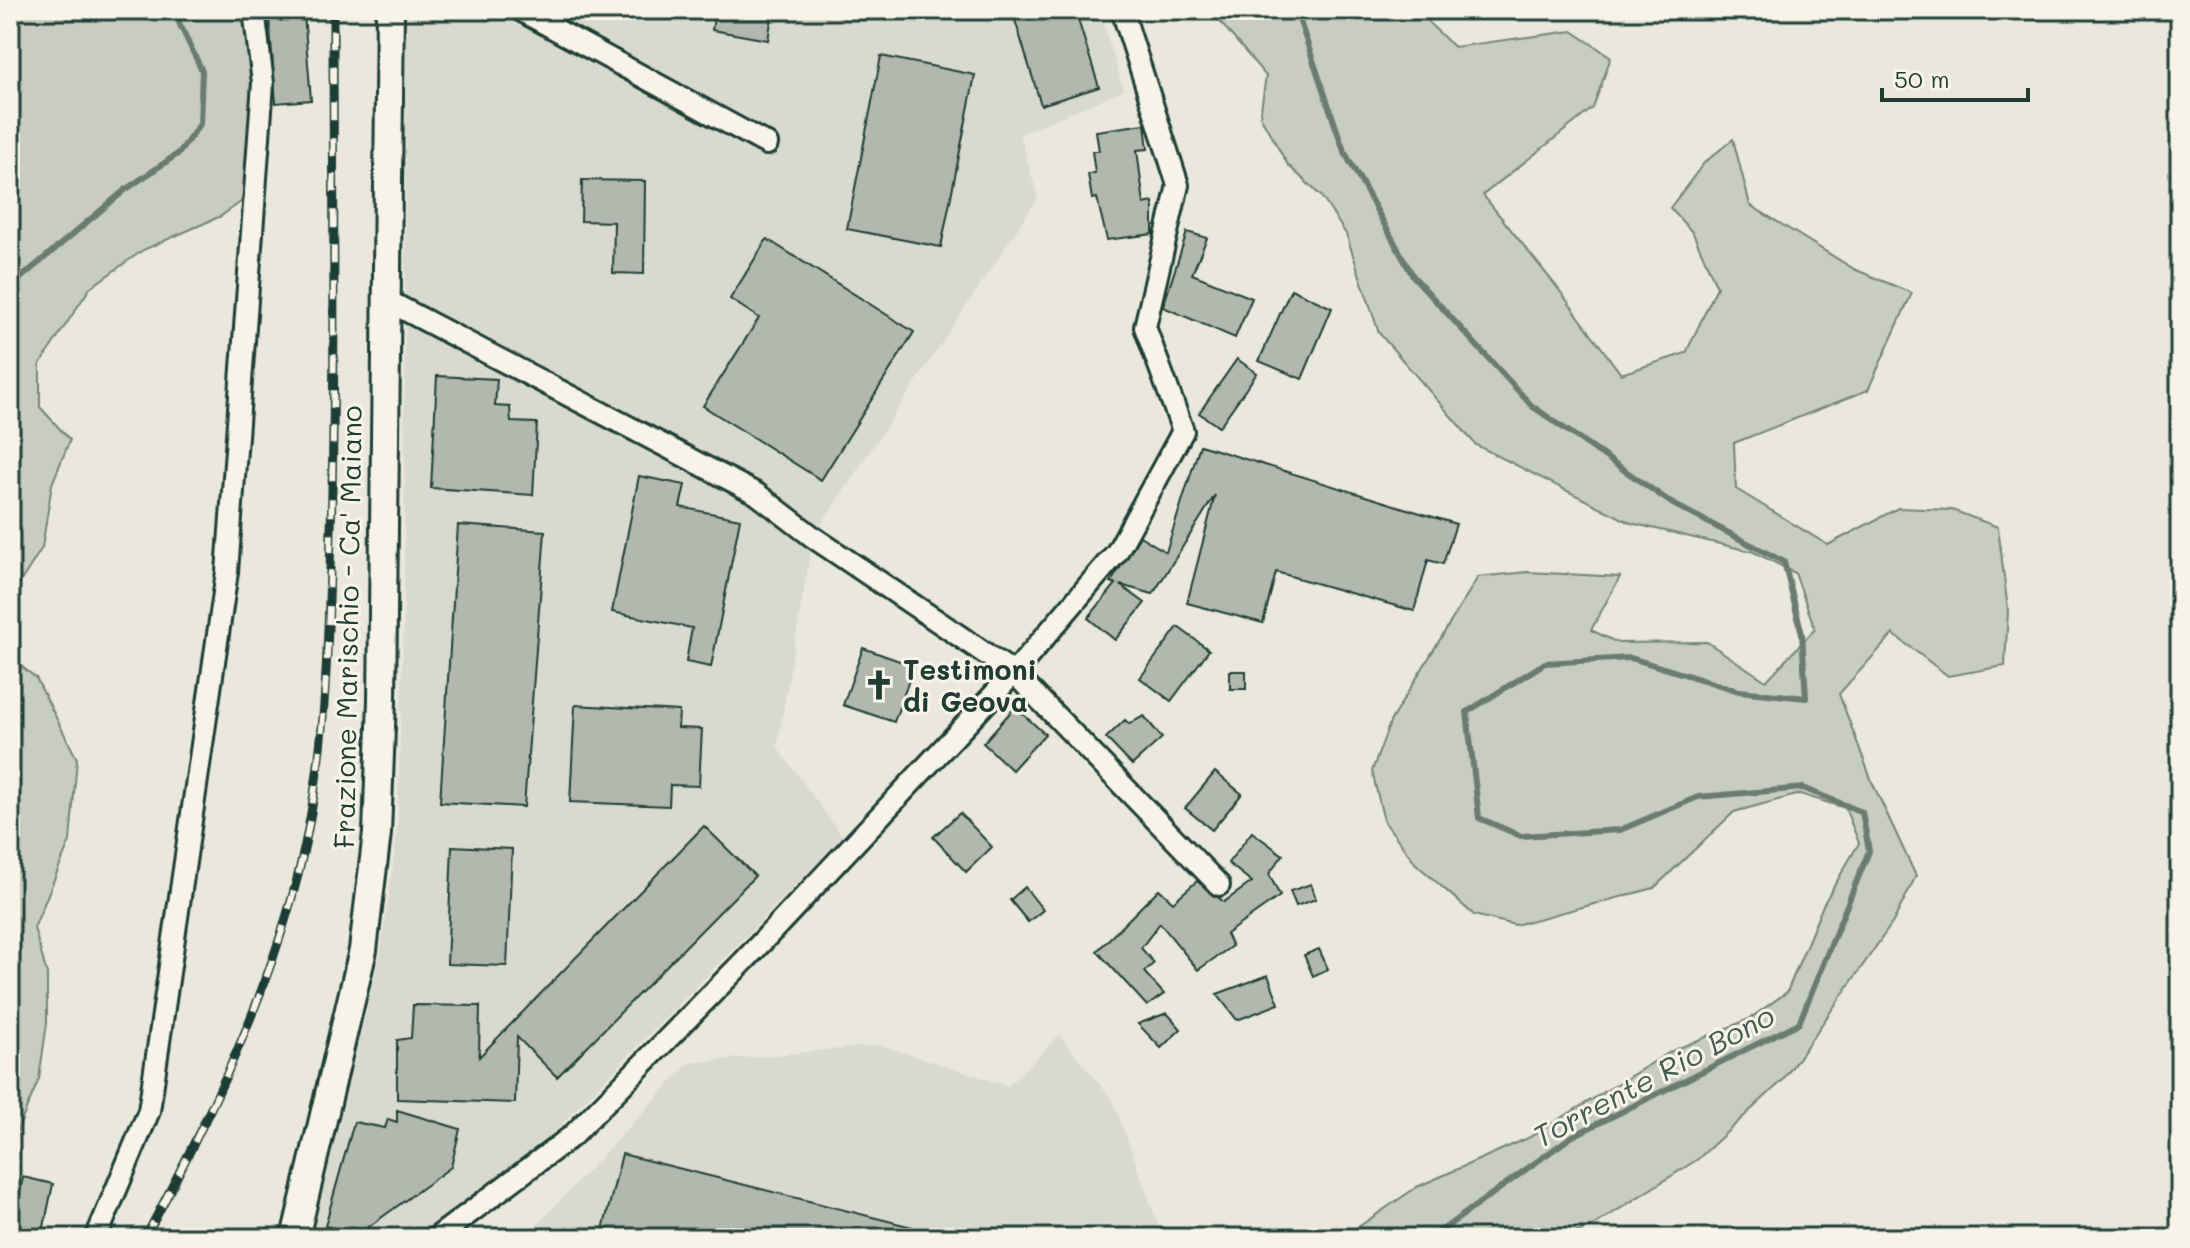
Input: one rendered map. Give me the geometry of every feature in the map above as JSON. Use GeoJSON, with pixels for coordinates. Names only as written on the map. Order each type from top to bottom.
{"type":"FeatureCollection","features":[{"type":"Feature","properties":{"kind":"main road","name":"Frazione Marischio - Ca' Maiano"},"geometry":{"type":"LineString","coordinates":[[295,1238],[363,950],[377,833],[390,10]]}},
{"type":"Feature","properties":{"kind":"street"},"geometry":{"type":"LineString","coordinates":[[96,1238],[149,1111],[227,572],[263,83],[254,10]]}},
{"type":"Feature","properties":{"kind":"street"},"geometry":{"type":"LineString","coordinates":[[520,10],[767,144]]}},
{"type":"Feature","properties":{"kind":"street"},"geometry":{"type":"LineString","coordinates":[[436,1238],[572,1136],[745,960],[1014,673],[1117,552],[1183,431],[1145,327],[1178,185],[1122,10]]}},
{"type":"Feature","properties":{"kind":"street"},"geometry":{"type":"LineString","coordinates":[[386,300],[757,494],[813,537],[1014,673],[1219,885]]}},
{"type":"Feature","properties":{"kind":"shaded area"},"geometry":{"type":"Polygon","coordinates":[[[10,10],[248,10],[256,107],[251,155],[241,202],[221,216],[143,250],[90,288],[40,364],[40,407],[70,440],[52,484],[42,548],[10,598],[10,10]]]}},
{"type":"Feature","properties":{"kind":"shaded area"},"geometry":{"type":"Polygon","coordinates":[[[406,10],[1099,10],[1124,90],[1020,134],[1038,198],[813,537],[777,747],[843,837],[548,1138],[420,1238],[311,1238],[381,950],[397,833],[404,603],[406,10]]]}},
{"type":"Feature","properties":{"kind":"shaded area"},"geometry":{"type":"Polygon","coordinates":[[[1210,10],[1425,10],[1430,24],[1454,47],[1572,31],[1611,57],[1593,108],[1483,195],[1557,287],[1621,374],[1686,353],[1717,287],[1693,233],[1670,208],[1704,163],[1733,139],[1750,205],[1854,269],[1912,293],[1868,390],[1734,443],[1736,489],[1828,545],[1898,508],[1952,510],[1998,527],[2008,610],[2005,666],[1948,676],[1893,634],[1839,694],[1873,784],[1916,876],[1893,922],[1783,1080],[1698,1159],[1594,1225],[1564,1238],[1346,1238],[1417,1187],[1528,1138],[1672,1051],[1749,1019],[1787,992],[1823,905],[1859,843],[1845,808],[1800,794],[1734,812],[1654,888],[1515,925],[1474,915],[1416,864],[1384,821],[1372,771],[1391,720],[1478,577],[1527,572],[1620,577],[1591,630],[1618,643],[1707,642],[1766,681],[1815,629],[1795,573],[1754,552],[1631,523],[1476,445],[1379,333],[1346,234],[1321,196],[1288,165],[1260,116],[1266,76],[1210,10]]]}},
{"type":"Feature","properties":{"kind":"shaded area"},"geometry":{"type":"Polygon","coordinates":[[[10,657],[36,678],[77,759],[70,841],[34,928],[47,974],[47,1023],[39,1079],[10,1148],[10,657]]]}},
{"type":"Feature","properties":{"kind":"shaded area"},"geometry":{"type":"Polygon","coordinates":[[[1059,1035],[1113,1100],[1163,1238],[525,1238],[689,1063],[880,1045],[1008,1086],[1059,1035]]]}},
{"type":"Feature","properties":{"kind":"building"},"geometry":{"type":"Polygon","coordinates":[[[715,10],[773,10],[768,40],[712,30],[715,10]]]}},
{"type":"Feature","properties":{"kind":"building"},"geometry":{"type":"Polygon","coordinates":[[[1012,10],[1075,10],[1099,87],[1041,105],[1012,10]]]}},
{"type":"Feature","properties":{"kind":"building"},"geometry":{"type":"Polygon","coordinates":[[[304,14],[311,100],[276,103],[269,17],[304,14]]]}},
{"type":"Feature","properties":{"kind":"building"},"geometry":{"type":"Polygon","coordinates":[[[881,56],[975,75],[941,247],[847,229],[881,56]]]}},
{"type":"Feature","properties":{"kind":"building"},"geometry":{"type":"Polygon","coordinates":[[[1145,124],[1148,149],[1137,150],[1144,204],[1153,202],[1153,234],[1107,240],[1097,198],[1092,199],[1088,174],[1095,173],[1092,151],[1099,151],[1096,131],[1145,124]]]}},
{"type":"Feature","properties":{"kind":"building"},"geometry":{"type":"Polygon","coordinates":[[[582,180],[645,181],[644,274],[613,273],[614,222],[581,221],[582,180]]]}},
{"type":"Feature","properties":{"kind":"building"},"geometry":{"type":"Polygon","coordinates":[[[1187,232],[1207,238],[1192,274],[1252,298],[1235,338],[1163,307],[1187,232]]]}},
{"type":"Feature","properties":{"kind":"building"},"geometry":{"type":"Polygon","coordinates":[[[767,239],[914,332],[821,480],[703,406],[759,318],[730,299],[767,239]]]}},
{"type":"Feature","properties":{"kind":"building"},"geometry":{"type":"Polygon","coordinates":[[[1291,289],[1332,308],[1302,379],[1259,361],[1291,289]]]}},
{"type":"Feature","properties":{"kind":"building"},"geometry":{"type":"Polygon","coordinates":[[[1237,359],[1257,373],[1219,427],[1199,413],[1237,359]]]}},
{"type":"Feature","properties":{"kind":"building"},"geometry":{"type":"Polygon","coordinates":[[[437,376],[497,379],[495,406],[510,407],[511,422],[537,423],[533,495],[431,488],[437,376]]]}},
{"type":"Feature","properties":{"kind":"building"},"geometry":{"type":"Polygon","coordinates":[[[1200,445],[1456,524],[1443,564],[1428,560],[1414,611],[1276,572],[1263,623],[1187,603],[1215,495],[1153,594],[1120,585],[1145,603],[1115,640],[1088,618],[1116,584],[1111,582],[1140,536],[1166,552],[1200,445]]]}},
{"type":"Feature","properties":{"kind":"building"},"geometry":{"type":"Polygon","coordinates":[[[639,476],[685,485],[680,507],[740,519],[711,667],[686,662],[692,628],[612,612],[639,476]]]}},
{"type":"Feature","properties":{"kind":"building"},"geometry":{"type":"Polygon","coordinates":[[[458,525],[545,531],[524,807],[440,802],[458,525]]]}},
{"type":"Feature","properties":{"kind":"building"},"geometry":{"type":"Polygon","coordinates":[[[1178,627],[1209,650],[1171,701],[1140,678],[1178,627]]]}},
{"type":"Feature","properties":{"kind":"building","name":"Testimoni di Geova"},"geometry":{"type":"Polygon","coordinates":[[[863,648],[914,666],[894,722],[843,705],[863,648]]]}},
{"type":"Feature","properties":{"kind":"building"},"geometry":{"type":"Polygon","coordinates":[[[1230,671],[1246,671],[1246,689],[1230,689],[1230,671]]]}},
{"type":"Feature","properties":{"kind":"building"},"geometry":{"type":"Polygon","coordinates":[[[575,705],[679,711],[678,728],[702,729],[699,786],[670,785],[669,806],[570,802],[575,705]]]}},
{"type":"Feature","properties":{"kind":"building"},"geometry":{"type":"Polygon","coordinates":[[[1015,707],[1045,734],[1012,770],[983,743],[1015,707]]]}},
{"type":"Feature","properties":{"kind":"building"},"geometry":{"type":"Polygon","coordinates":[[[1144,716],[1162,738],[1132,765],[1106,738],[1125,720],[1129,724],[1144,716]]]}},
{"type":"Feature","properties":{"kind":"building"},"geometry":{"type":"Polygon","coordinates":[[[1215,772],[1242,794],[1212,830],[1185,808],[1215,772]]]}},
{"type":"Feature","properties":{"kind":"building"},"geometry":{"type":"Polygon","coordinates":[[[960,813],[992,847],[966,872],[933,837],[960,813]]]}},
{"type":"Feature","properties":{"kind":"building"},"geometry":{"type":"Polygon","coordinates":[[[704,826],[755,876],[557,1077],[517,1037],[515,1103],[397,1099],[397,1040],[411,1038],[413,1005],[480,1006],[479,1057],[704,826]]]}},
{"type":"Feature","properties":{"kind":"building"},"geometry":{"type":"Polygon","coordinates":[[[1252,832],[1283,855],[1269,874],[1280,896],[1226,934],[1232,946],[1198,970],[1160,923],[1141,948],[1154,963],[1144,972],[1164,994],[1147,1006],[1097,951],[1159,889],[1173,902],[1197,881],[1224,902],[1252,882],[1228,863],[1252,832]]]}},
{"type":"Feature","properties":{"kind":"building"},"geometry":{"type":"Polygon","coordinates":[[[452,846],[512,849],[507,966],[447,964],[452,846]]]}},
{"type":"Feature","properties":{"kind":"building"},"geometry":{"type":"Polygon","coordinates":[[[1311,884],[1316,899],[1296,906],[1290,891],[1311,884]]]}},
{"type":"Feature","properties":{"kind":"building"},"geometry":{"type":"Polygon","coordinates":[[[1025,887],[1043,910],[1028,922],[1010,900],[1025,887]]]}},
{"type":"Feature","properties":{"kind":"building"},"geometry":{"type":"Polygon","coordinates":[[[1319,949],[1328,969],[1313,976],[1304,955],[1319,949]]]}},
{"type":"Feature","properties":{"kind":"building"},"geometry":{"type":"Polygon","coordinates":[[[1268,975],[1279,1004],[1237,1020],[1217,994],[1268,975]]]}},
{"type":"Feature","properties":{"kind":"building"},"geometry":{"type":"Polygon","coordinates":[[[1167,1013],[1181,1029],[1161,1048],[1138,1024],[1167,1013]]]}},
{"type":"Feature","properties":{"kind":"building"},"geometry":{"type":"Polygon","coordinates":[[[397,1110],[460,1129],[451,1167],[359,1234],[325,1226],[354,1122],[385,1128],[388,1119],[397,1122],[397,1110]]]}},
{"type":"Feature","properties":{"kind":"building"},"geometry":{"type":"Polygon","coordinates":[[[622,1154],[932,1232],[932,1238],[601,1238],[622,1154]]]}},
{"type":"Feature","properties":{"kind":"building"},"geometry":{"type":"Polygon","coordinates":[[[23,1177],[53,1184],[43,1232],[13,1226],[23,1177]]]}},
{"type":"Feature","properties":{"kind":"waterway"},"geometry":{"type":"LineString","coordinates":[[10,287],[125,190],[179,153],[200,124],[202,71],[173,10]]}},
{"type":"Feature","properties":{"kind":"waterway","name":"Torrente Rio Bono"},"geometry":{"type":"LineString","coordinates":[[1296,10],[1344,151],[1413,276],[1532,406],[1673,504],[1784,562],[1802,634],[1806,698],[1739,691],[1631,658],[1545,663],[1467,712],[1479,818],[1521,836],[1620,830],[1698,797],[1803,788],[1862,812],[1869,851],[1799,1023],[1571,1137],[1431,1238]]}},
{"type":"Feature","properties":{"kind":"railway"},"geometry":{"type":"LineString","coordinates":[[145,1238],[208,1115],[262,989],[291,901],[312,810],[326,670],[333,465],[333,10]]}},
{"type":"Feature","properties":{"kind":"place","name":"Testimoni di Geova"},"geometry":{"type":"Point","coordinates":[879,685]}}]}
